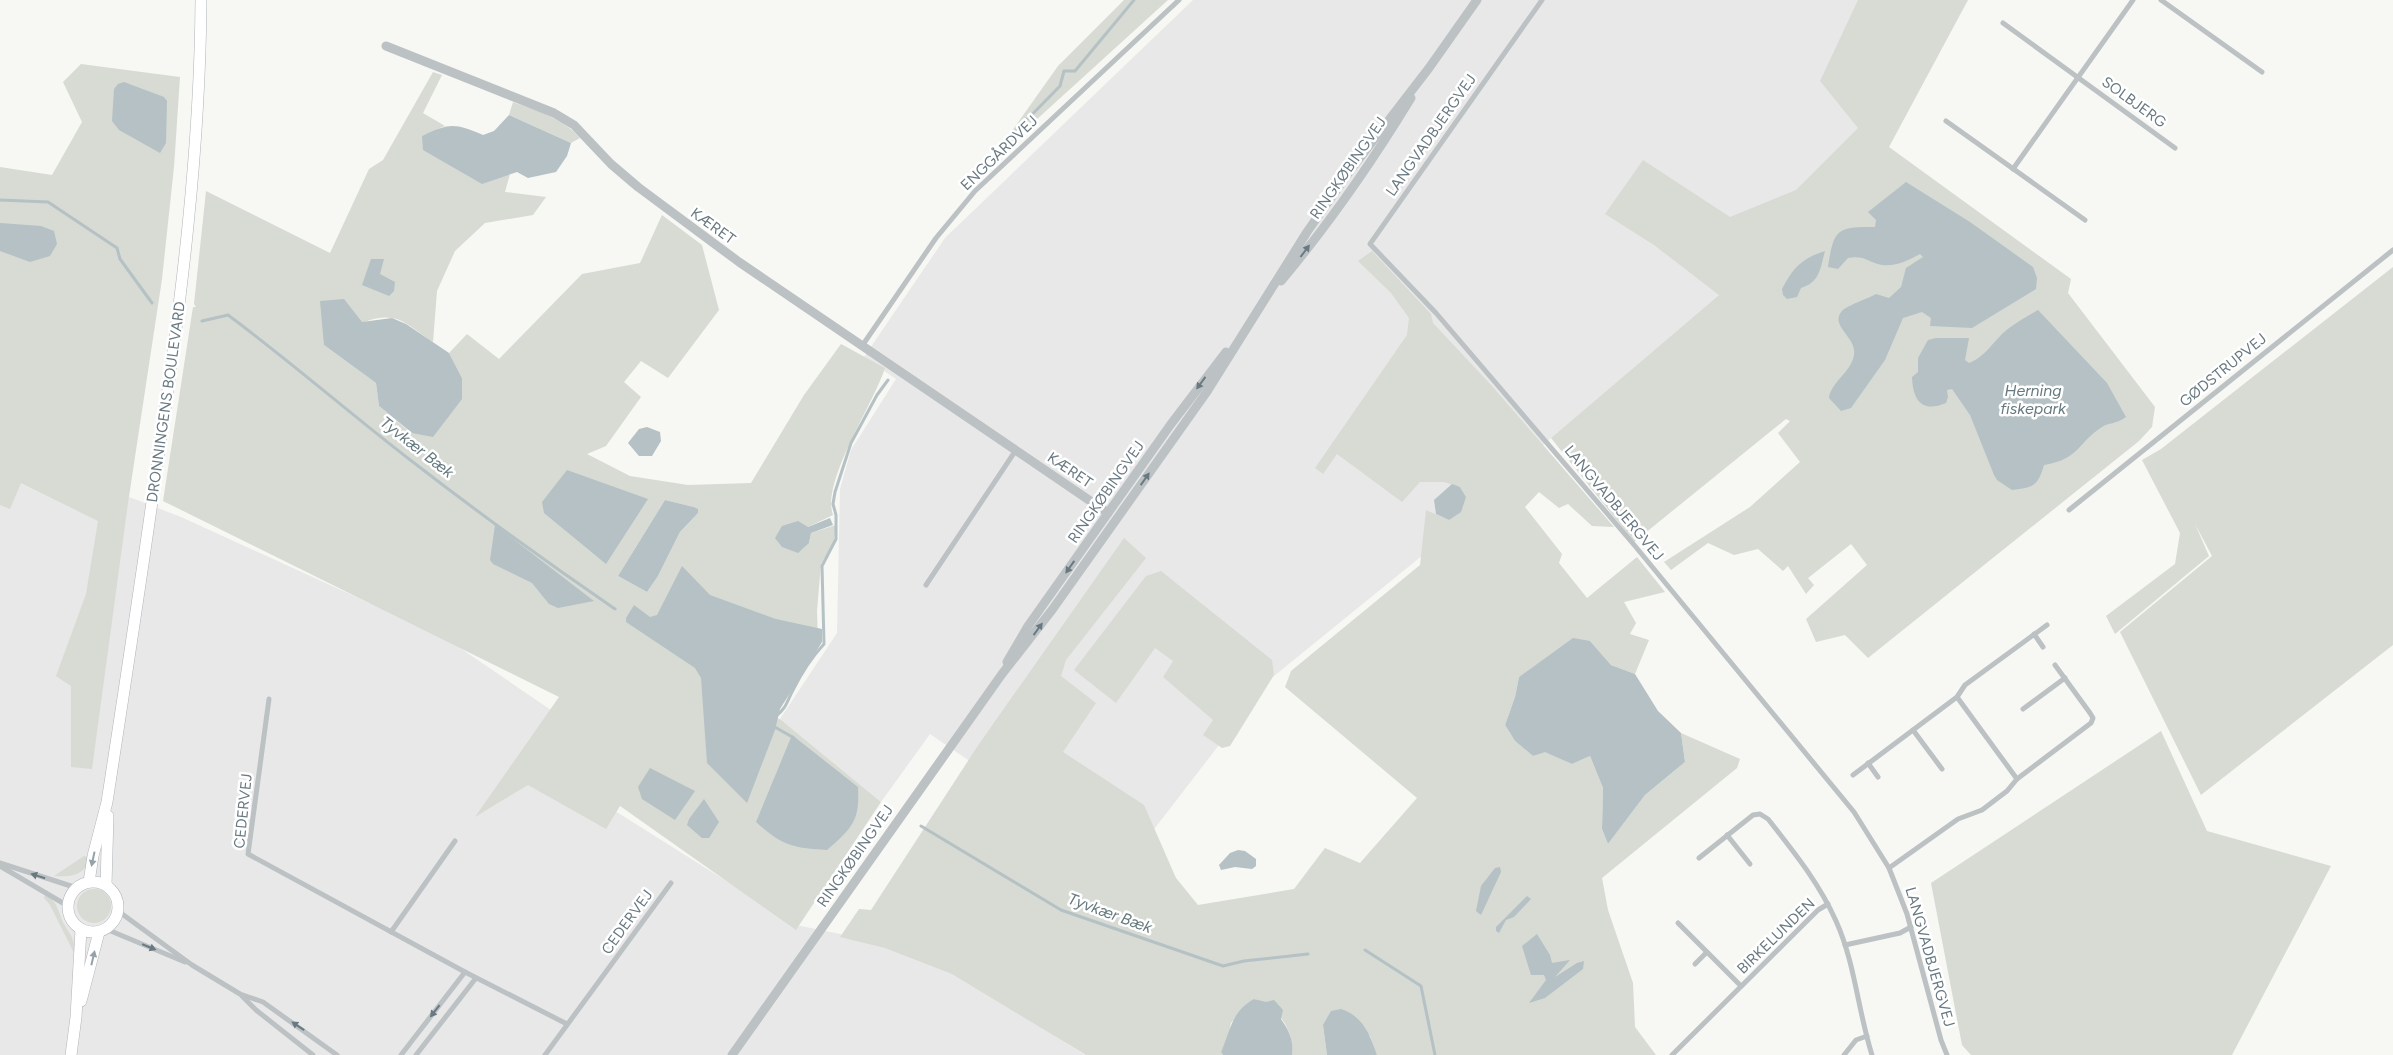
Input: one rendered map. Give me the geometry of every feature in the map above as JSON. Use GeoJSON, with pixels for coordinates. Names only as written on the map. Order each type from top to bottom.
{"type":"FeatureCollection","features":[{"type":"Feature","properties":{"kind":"main road","name":"DRONNINGENS BOULEVARD"},"geometry":{"type":"LineString","coordinates":[[89,882],[107,802],[177,326],[192,191],[199,90],[201,0]]}},
{"type":"Feature","properties":{"kind":"main road","name":"DRONNINGENS BOULEVARD"},"geometry":{"type":"LineString","coordinates":[[106,885],[107,802]]}},
{"type":"Feature","properties":{"kind":"main road"},"geometry":{"type":"LineString","coordinates":[[71,1055],[76,1017],[81,929],[70,915],[68,906],[71,896],[77,888],[89,882],[106,885],[114,892],[118,901],[118,911],[114,922],[102,931],[76,1017]]}},
{"type":"Feature","properties":{"kind":"main road"},"geometry":{"type":"LineString","coordinates":[[81,929],[102,931]]}},
{"type":"Feature","properties":{"kind":"street","name":"ENGGÅRDVEJ"},"geometry":{"type":"LineString","coordinates":[[862,346],[936,238],[975,191],[1179,0]]}},
{"type":"Feature","properties":{"kind":"street","name":"RINGKØBINGVEJ"},"geometry":{"type":"LineString","coordinates":[[732,1055],[1002,674],[1052,610],[1206,393],[1307,232],[1352,168],[1429,68],[1476,0]]}},
{"type":"Feature","properties":{"kind":"street","name":"LANGVADBJERGVEJ"},"geometry":{"type":"LineString","coordinates":[[1542,0],[1370,244],[1436,313],[1635,546],[1854,812],[1890,868],[1911,927],[1941,1040],[1947,1055]]}},
{"type":"Feature","properties":{"kind":"street"},"geometry":{"type":"LineString","coordinates":[[2012,169],[2133,0]]}},
{"type":"Feature","properties":{"kind":"street"},"geometry":{"type":"LineString","coordinates":[[2161,0],[2262,72]]}},
{"type":"Feature","properties":{"kind":"street","name":"SOLBJERG"},"geometry":{"type":"LineString","coordinates":[[2003,23],[2175,148]]}},
{"type":"Feature","properties":{"kind":"street","name":"KÆRET"},"geometry":{"type":"LineString","coordinates":[[386,46],[554,113],[574,125],[611,164],[638,187],[739,262],[1108,513]]}},
{"type":"Feature","properties":{"kind":"street"},"geometry":{"type":"LineString","coordinates":[[1946,121],[2084,220]]}},
{"type":"Feature","properties":{"kind":"street","name":"GØDSTRUPVEJ"},"geometry":{"type":"LineString","coordinates":[[2069,510],[2393,250]]}},
{"type":"Feature","properties":{"kind":"street","name":"RINGKØBINGVEJ"},"geometry":{"type":"LineString","coordinates":[[1002,674],[1028,626],[1205,377],[1243,332]]}},
{"type":"Feature","properties":{"kind":"street"},"geometry":{"type":"LineString","coordinates":[[926,585],[1016,450]]}},
{"type":"Feature","properties":{"kind":"street"},"geometry":{"type":"LineString","coordinates":[[1853,775],[1957,697],[1965,685],[2047,625]]}},
{"type":"Feature","properties":{"kind":"street"},"geometry":{"type":"LineString","coordinates":[[2034,634],[2043,647]]}},
{"type":"Feature","properties":{"kind":"street"},"geometry":{"type":"LineString","coordinates":[[1890,868],[1958,819],[1982,810],[2007,791],[2017,778],[2091,723],[2093,718],[2090,713],[2056,665]]}},
{"type":"Feature","properties":{"kind":"street"},"geometry":{"type":"LineString","coordinates":[[2023,709],[2065,678]]}},
{"type":"Feature","properties":{"kind":"street"},"geometry":{"type":"LineString","coordinates":[[1957,697],[2017,778]]}},
{"type":"Feature","properties":{"kind":"street","name":"CEDERVEJ"},"geometry":{"type":"LineString","coordinates":[[269,699],[248,854],[476,978],[567,1024]]}},
{"type":"Feature","properties":{"kind":"street"},"geometry":{"type":"LineString","coordinates":[[1913,730],[1942,769]]}},
{"type":"Feature","properties":{"kind":"street"},"geometry":{"type":"LineString","coordinates":[[1868,763],[1878,777]]}},
{"type":"Feature","properties":{"kind":"street","name":"BIRKELUNDEN"},"geometry":{"type":"LineString","coordinates":[[1699,858],[1753,815],[1760,814],[1768,819],[1812,876],[1828,904],[1845,945],[1872,1055]]}},
{"type":"Feature","properties":{"kind":"street"},"geometry":{"type":"LineString","coordinates":[[1727,835],[1750,864]]}},
{"type":"Feature","properties":{"kind":"street"},"geometry":{"type":"LineString","coordinates":[[391,932],[455,841]]}},
{"type":"Feature","properties":{"kind":"street"},"geometry":{"type":"LineString","coordinates":[[0,865],[77,888]]}},
{"type":"Feature","properties":{"kind":"street"},"geometry":{"type":"LineString","coordinates":[[0,865],[68,906]]}},
{"type":"Feature","properties":{"kind":"street","name":"CEDERVEJ"},"geometry":{"type":"LineString","coordinates":[[545,1055],[671,883]]}},
{"type":"Feature","properties":{"kind":"street","name":"BIRKELUNDEN"},"geometry":{"type":"LineString","coordinates":[[1672,1055],[1818,910],[1828,904]]}},
{"type":"Feature","properties":{"kind":"street"},"geometry":{"type":"LineString","coordinates":[[118,911],[192,965],[240,994],[263,1002],[338,1055]]}},
{"type":"Feature","properties":{"kind":"street","name":"BIRKELUNDEN"},"geometry":{"type":"LineString","coordinates":[[1678,923],[1741,986]]}},
{"type":"Feature","properties":{"kind":"street"},"geometry":{"type":"LineString","coordinates":[[1845,945],[1900,933],[1911,927]]}},
{"type":"Feature","properties":{"kind":"street"},"geometry":{"type":"LineString","coordinates":[[102,931],[192,965]]}},
{"type":"Feature","properties":{"kind":"street"},"geometry":{"type":"LineString","coordinates":[[1695,964],[1707,952]]}},
{"type":"Feature","properties":{"kind":"street"},"geometry":{"type":"LineString","coordinates":[[401,1055],[465,972]]}},
{"type":"Feature","properties":{"kind":"street"},"geometry":{"type":"LineString","coordinates":[[416,1055],[476,978]]}},
{"type":"Feature","properties":{"kind":"street"},"geometry":{"type":"LineString","coordinates":[[240,994],[256,1010],[312,1055]]}},
{"type":"Feature","properties":{"kind":"street"},"geometry":{"type":"LineString","coordinates":[[1844,1055],[1856,1040],[1867,1036]]}},
{"type":"Feature","properties":{"kind":"shaded area"},"geometry":{"type":"Polygon","coordinates":[[[1124,0],[1168,0],[990,162],[1058,66],[1124,0]]]}},
{"type":"Feature","properties":{"kind":"shaded area"},"geometry":{"type":"Polygon","coordinates":[[[1193,0],[1938,0],[1867,133],[1719,295],[1551,438],[1434,546],[1269,680],[1125,867],[930,734],[881,802],[780,719],[837,633],[840,489],[851,450],[896,379],[864,357],[945,238],[1193,0]]]}},
{"type":"Feature","properties":{"kind":"shaded area"},"geometry":{"type":"Polygon","coordinates":[[[1858,0],[1968,0],[1889,147],[2071,279],[2068,293],[2155,407],[2152,427],[2139,441],[1868,658],[1845,635],[1816,642],[1806,619],[1867,565],[1851,544],[1808,578],[1814,585],[1806,594],[1788,566],[1783,571],[1758,549],[1734,555],[1708,543],[1671,570],[1664,562],[1750,507],[1800,462],[1778,433],[1790,421],[1786,419],[1634,542],[1551,438],[1719,295],[1654,245],[1605,214],[1643,160],[1730,217],[1796,190],[1858,128],[1820,81],[1858,0]]]}},
{"type":"Feature","properties":{"kind":"shaded area"},"geometry":{"type":"Polygon","coordinates":[[[81,64],[180,77],[174,167],[162,279],[128,503],[92,769],[71,767],[71,686],[56,676],[86,594],[98,521],[21,483],[10,509],[0,505],[0,167],[52,175],[82,122],[63,82],[81,64]]]}},
{"type":"Feature","properties":{"kind":"shaded area"},"geometry":{"type":"Polygon","coordinates":[[[433,72],[442,75],[423,113],[445,126],[422,136],[482,183],[510,174],[505,192],[546,197],[533,215],[485,223],[455,251],[437,291],[433,342],[397,319],[383,318],[374,319],[356,326],[324,345],[376,383],[379,406],[411,433],[462,378],[449,353],[467,334],[499,359],[582,274],[640,263],[662,215],[702,245],[719,310],[668,378],[641,361],[624,382],[641,397],[606,446],[587,454],[630,476],[688,485],[751,483],[804,395],[841,344],[885,368],[841,463],[831,501],[833,515],[808,527],[809,543],[811,533],[836,525],[834,542],[821,564],[817,611],[818,639],[770,717],[780,719],[881,802],[796,930],[620,806],[606,829],[528,785],[475,817],[559,697],[163,501],[193,307],[196,307],[194,304],[206,191],[330,253],[369,169],[383,160],[433,72]],[[665,500],[618,576],[647,592],[658,576],[680,532],[698,513],[694,507],[665,500]]]}},
{"type":"Feature","properties":{"kind":"shaded area"},"geometry":{"type":"Polygon","coordinates":[[[513,102],[558,120],[580,138],[571,143],[509,115],[513,102]]]}},
{"type":"Feature","properties":{"kind":"shaded area"},"geometry":{"type":"Polygon","coordinates":[[[1372,251],[1431,314],[1433,323],[1492,386],[1614,527],[1592,526],[1568,504],[1559,508],[1539,492],[1525,507],[1562,554],[1559,563],[1587,598],[1637,557],[1665,592],[1624,602],[1636,623],[1630,634],[1649,640],[1635,674],[1611,665],[1590,641],[1519,677],[1515,697],[1505,725],[1515,741],[1533,756],[1545,751],[1572,764],[1590,756],[1603,788],[1602,829],[1608,844],[1645,795],[1685,762],[1681,733],[1740,759],[1737,768],[1602,878],[1608,910],[1633,983],[1635,1027],[1656,1055],[1377,1055],[1370,1036],[1323,1025],[1327,1055],[1292,1055],[1291,1037],[1283,1020],[1270,1007],[1254,999],[1231,1023],[1228,1038],[1221,1052],[1223,1055],[1086,1055],[952,974],[885,948],[840,937],[859,909],[871,910],[979,744],[1124,538],[1146,558],[1066,660],[1061,676],[1096,703],[1063,752],[1144,805],[1176,878],[1198,905],[1294,889],[1325,848],[1360,863],[1417,798],[1285,687],[1291,671],[1420,565],[1426,510],[1449,520],[1466,497],[1460,487],[1444,482],[1420,482],[1402,502],[1337,454],[1323,474],[1315,468],[1407,335],[1409,318],[1391,293],[1358,261],[1372,251]]]}},
{"type":"Feature","properties":{"kind":"shaded area"},"geometry":{"type":"Polygon","coordinates":[[[2393,267],[2393,645],[2201,795],[2120,632],[2212,556],[2195,524],[2209,556],[2115,634],[2106,616],[2175,564],[2180,533],[2142,460],[2161,449],[2393,267]]]}},
{"type":"Feature","properties":{"kind":"shaded area"},"geometry":{"type":"Polygon","coordinates":[[[0,447],[181,517],[444,637],[630,764],[604,804],[796,925],[926,955],[1085,1055],[0,1055],[0,447]]]}},
{"type":"Feature","properties":{"kind":"shaded area"},"geometry":{"type":"Polygon","coordinates":[[[1161,571],[1272,660],[1274,675],[1230,746],[1222,748],[1203,735],[1213,720],[1163,677],[1173,661],[1155,648],[1116,703],[1074,670],[1146,576],[1161,571]]]}},
{"type":"Feature","properties":{"kind":"shaded area"},"geometry":{"type":"Polygon","coordinates":[[[2161,731],[2207,831],[2331,866],[2232,1055],[1971,1055],[1962,1045],[1931,883],[2161,731]]]}},
{"type":"Feature","properties":{"kind":"shaded area"},"geometry":{"type":"Polygon","coordinates":[[[84,856],[90,858],[84,869],[80,872],[66,876],[54,876],[84,856]]]}},
{"type":"Feature","properties":{"kind":"shaded area"},"geometry":{"type":"Polygon","coordinates":[[[94,889],[101,890],[106,894],[110,899],[110,913],[106,918],[101,922],[94,923],[87,922],[82,918],[78,913],[77,906],[78,899],[82,894],[87,890],[94,889]]]}},
{"type":"Feature","properties":{"kind":"shaded area"},"geometry":{"type":"Polygon","coordinates":[[[45,895],[58,908],[73,941],[74,953],[50,905],[44,898],[45,895]]]}},
{"type":"Feature","properties":{"kind":"water"},"geometry":{"type":"Polygon","coordinates":[[[124,82],[164,97],[167,101],[166,143],[160,153],[119,130],[112,121],[114,89],[118,84],[124,82]]]}},
{"type":"Feature","properties":{"kind":"water"},"geometry":{"type":"Polygon","coordinates":[[[509,115],[571,143],[567,156],[556,172],[528,178],[517,172],[482,184],[423,150],[422,136],[431,132],[452,126],[465,128],[483,135],[494,131],[509,115]]]}},
{"type":"Feature","properties":{"kind":"water"},"geometry":{"type":"Polygon","coordinates":[[[1906,182],[1970,222],[2033,267],[2037,278],[2036,289],[1972,328],[1930,326],[1931,318],[1922,312],[1903,318],[1885,360],[1851,408],[1841,411],[1829,398],[1830,393],[1851,364],[1854,352],[1853,345],[1839,322],[1842,311],[1876,294],[1889,298],[1901,287],[1906,268],[1923,257],[1920,254],[1892,265],[1882,265],[1854,257],[1848,258],[1838,269],[1828,267],[1830,254],[1835,237],[1845,229],[1875,227],[1876,220],[1868,212],[1906,182]]]}},
{"type":"Feature","properties":{"kind":"water"},"geometry":{"type":"Polygon","coordinates":[[[0,223],[41,226],[54,231],[57,244],[50,256],[30,262],[0,251],[0,223]]]}},
{"type":"Feature","properties":{"kind":"water"},"geometry":{"type":"Polygon","coordinates":[[[1825,251],[1816,278],[1801,288],[1797,297],[1787,299],[1783,295],[1782,289],[1790,275],[1804,261],[1825,251]]]}},
{"type":"Feature","properties":{"kind":"water"},"geometry":{"type":"Polygon","coordinates":[[[371,259],[384,259],[380,274],[395,282],[394,291],[389,296],[362,285],[371,259]]]}},
{"type":"Feature","properties":{"kind":"water"},"geometry":{"type":"Polygon","coordinates":[[[344,299],[362,322],[392,318],[406,324],[449,353],[462,378],[462,399],[433,437],[412,433],[379,406],[376,383],[324,345],[320,301],[344,299]]]}},
{"type":"Feature","properties":{"kind":"water","name":"Herning fiskepark"},"geometry":{"type":"Polygon","coordinates":[[[2038,310],[2107,383],[2126,417],[2102,427],[2072,455],[2044,465],[2034,485],[2012,490],[1997,480],[1994,475],[1970,415],[1952,389],[1947,390],[1948,397],[1946,403],[1931,407],[1920,403],[1914,393],[1912,377],[1918,372],[1918,358],[1928,340],[1936,338],[1969,338],[1965,360],[1969,363],[1983,354],[2002,334],[2038,310]]]}},
{"type":"Feature","properties":{"kind":"water"},"geometry":{"type":"Polygon","coordinates":[[[647,427],[660,432],[661,441],[652,456],[639,456],[628,443],[639,429],[647,427]]]}},
{"type":"Feature","properties":{"kind":"water"},"geometry":{"type":"Polygon","coordinates":[[[567,470],[648,499],[606,564],[544,513],[542,502],[567,470]]]}},
{"type":"Feature","properties":{"kind":"water"},"geometry":{"type":"Polygon","coordinates":[[[1452,484],[1460,487],[1466,497],[1461,512],[1449,520],[1436,514],[1434,500],[1452,484]]]}},
{"type":"Feature","properties":{"kind":"water"},"geometry":{"type":"Polygon","coordinates":[[[665,500],[694,507],[698,509],[698,513],[680,532],[658,576],[647,592],[618,576],[665,500]]]}},
{"type":"Feature","properties":{"kind":"water"},"geometry":{"type":"Polygon","coordinates":[[[830,518],[833,525],[811,533],[809,543],[798,553],[782,547],[775,538],[782,526],[798,521],[808,527],[830,518]]]}},
{"type":"Feature","properties":{"kind":"water"},"geometry":{"type":"Polygon","coordinates":[[[495,525],[594,601],[558,608],[549,604],[532,583],[493,564],[490,560],[495,525]]]}},
{"type":"Feature","properties":{"kind":"water"},"geometry":{"type":"Polygon","coordinates":[[[682,566],[710,595],[776,619],[822,629],[822,642],[780,709],[775,730],[747,803],[707,763],[701,678],[695,668],[626,622],[626,618],[634,605],[650,617],[657,615],[682,566]]]}},
{"type":"Feature","properties":{"kind":"water"},"geometry":{"type":"Polygon","coordinates":[[[1573,638],[1590,641],[1611,665],[1635,674],[1658,711],[1681,733],[1685,762],[1645,795],[1608,844],[1602,829],[1603,788],[1590,756],[1572,764],[1545,752],[1533,756],[1515,741],[1505,725],[1515,697],[1519,677],[1573,638]]]}},
{"type":"Feature","properties":{"kind":"water"},"geometry":{"type":"Polygon","coordinates":[[[792,735],[858,787],[858,808],[853,823],[843,836],[827,850],[796,847],[773,836],[756,822],[792,735]]]}},
{"type":"Feature","properties":{"kind":"water"},"geometry":{"type":"Polygon","coordinates":[[[650,768],[695,791],[675,820],[642,799],[638,787],[650,768]]]}},
{"type":"Feature","properties":{"kind":"water"},"geometry":{"type":"Polygon","coordinates":[[[704,799],[719,822],[709,838],[702,838],[687,825],[689,819],[704,799]]]}},
{"type":"Feature","properties":{"kind":"water"},"geometry":{"type":"Polygon","coordinates":[[[1238,850],[1245,851],[1256,859],[1256,866],[1252,869],[1235,867],[1221,870],[1219,865],[1230,853],[1238,850]]]}},
{"type":"Feature","properties":{"kind":"water"},"geometry":{"type":"Polygon","coordinates":[[[1500,867],[1501,872],[1481,915],[1476,911],[1481,886],[1495,868],[1500,867]]]}},
{"type":"Feature","properties":{"kind":"water"},"geometry":{"type":"Polygon","coordinates":[[[1527,896],[1531,899],[1514,917],[1506,920],[1499,933],[1496,931],[1496,927],[1527,896]]]}},
{"type":"Feature","properties":{"kind":"water"},"geometry":{"type":"Polygon","coordinates":[[[1537,934],[1550,955],[1552,963],[1570,960],[1555,977],[1577,963],[1584,961],[1583,969],[1545,998],[1529,1003],[1546,980],[1544,975],[1531,975],[1522,946],[1537,934]]]}},
{"type":"Feature","properties":{"kind":"water"},"geometry":{"type":"Polygon","coordinates":[[[1254,999],[1266,1002],[1274,1000],[1283,1010],[1281,1019],[1290,1036],[1292,1055],[1223,1055],[1221,1052],[1236,1016],[1246,1004],[1254,999]]]}},
{"type":"Feature","properties":{"kind":"water"},"geometry":{"type":"Polygon","coordinates":[[[1341,1009],[1355,1016],[1365,1027],[1377,1055],[1327,1055],[1323,1025],[1331,1011],[1341,1009]]]}},
{"type":"Feature","properties":{"kind":"waterway"},"geometry":{"type":"LineString","coordinates":[[1012,135],[1060,86],[1064,71],[1075,71],[1134,0]]}},
{"type":"Feature","properties":{"kind":"waterway","name":"Tyvkær Bæk"},"geometry":{"type":"LineString","coordinates":[[0,200],[48,202],[117,248],[120,259],[152,303]]}},
{"type":"Feature","properties":{"kind":"waterway","name":"Tyvkær Bæk"},"geometry":{"type":"LineString","coordinates":[[202,321],[228,315],[434,478],[511,536],[615,609]]}},
{"type":"Feature","properties":{"kind":"waterway"},"geometry":{"type":"LineString","coordinates":[[776,716],[784,708],[803,672],[824,644],[822,566],[836,539],[836,515],[833,504],[835,492],[851,443],[877,395],[888,380]]}},
{"type":"Feature","properties":{"kind":"waterway","name":"Tyvkær Bæk"},"geometry":{"type":"LineString","coordinates":[[773,726],[794,738]]}},
{"type":"Feature","properties":{"kind":"waterway","name":"Tyvkær Bæk"},"geometry":{"type":"LineString","coordinates":[[921,826],[1061,910],[1223,966],[1244,961],[1308,954]]}},
{"type":"Feature","properties":{"kind":"waterway","name":"Tyvkær Bæk"},"geometry":{"type":"LineString","coordinates":[[1365,950],[1421,986],[1435,1055]]}}]}
